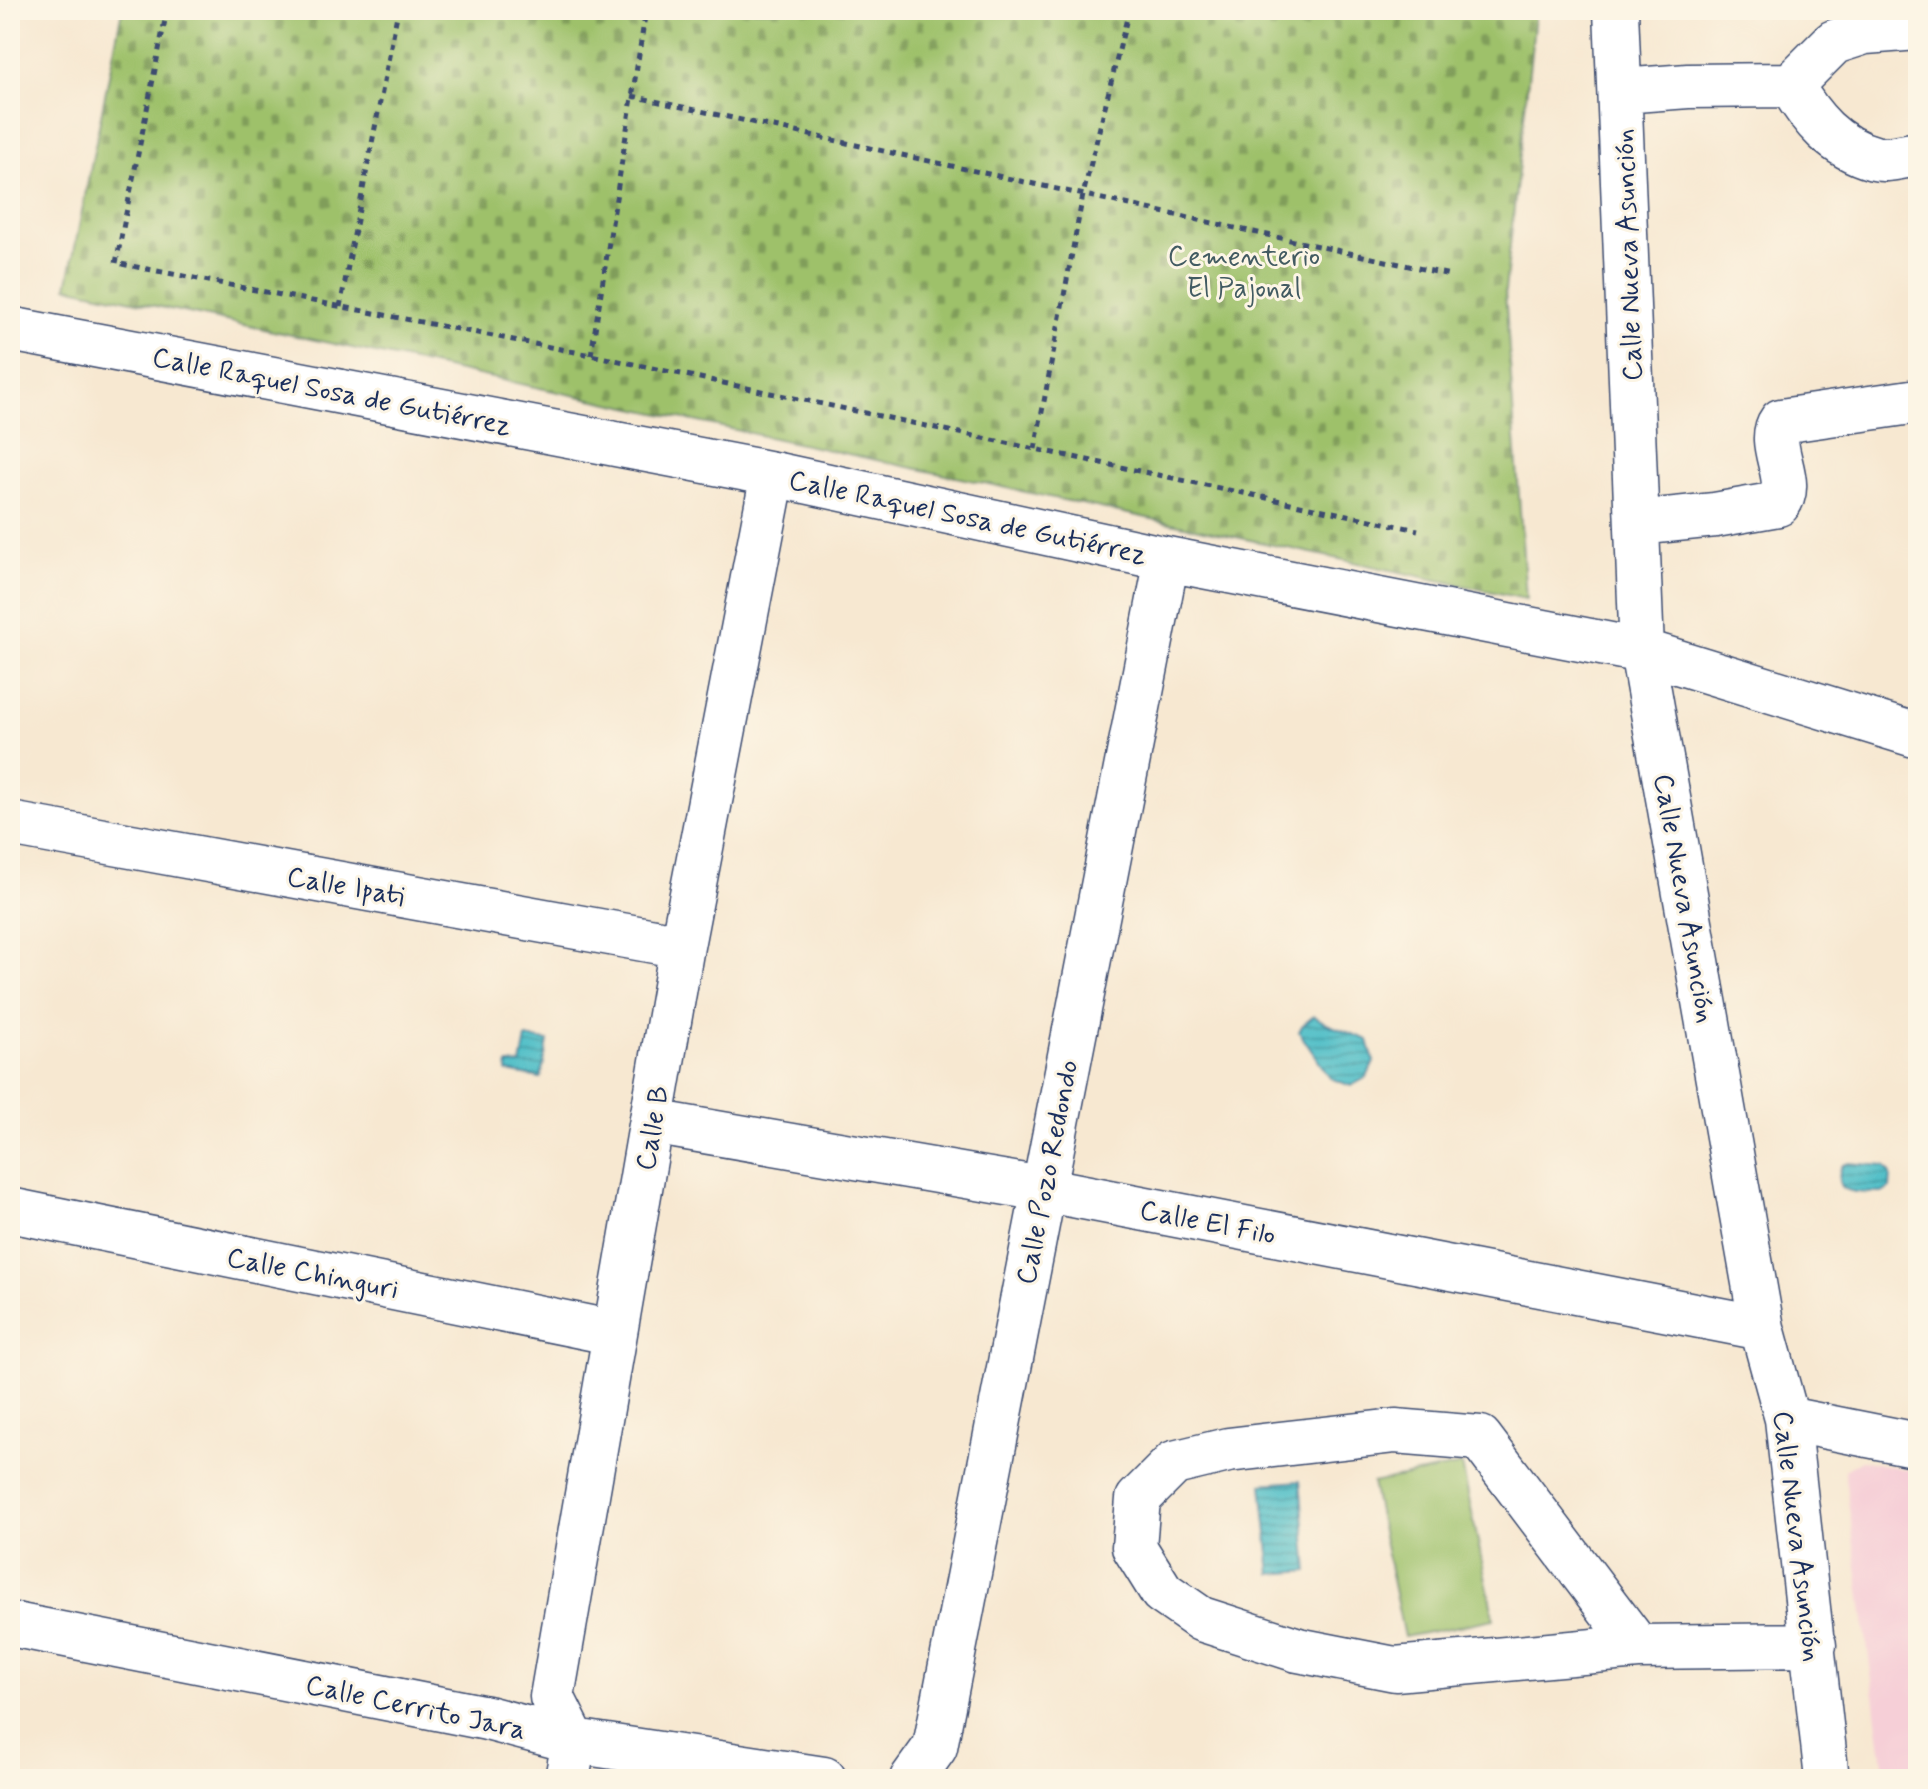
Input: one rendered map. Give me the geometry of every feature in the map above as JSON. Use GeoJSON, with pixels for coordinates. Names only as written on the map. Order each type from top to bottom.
{"type":"FeatureCollection","features":[{"type":"Feature","properties":{"kind":"street","name":"Calle Nueva Asunción"},"geometry":{"type":"LineString","coordinates":[[1616,10],[1642,651],[1762,1328],[1787,1419],[1827,1779]]}},
{"type":"Feature","properties":{"kind":"street"},"geometry":{"type":"LineString","coordinates":[[1621,91],[1688,86],[1791,85],[1834,42],[1865,32],[1918,28]]}},
{"type":"Feature","properties":{"kind":"street"},"geometry":{"type":"LineString","coordinates":[[1791,85],[1808,114],[1832,139],[1876,159],[1918,154]]}},
{"type":"Feature","properties":{"kind":"street","name":"Calle Raquel Sosa de Gutiérrez"},"geometry":{"type":"LineString","coordinates":[[10,329],[773,474],[1167,559],[1642,651],[1918,736]]}},
{"type":"Feature","properties":{"kind":"street"},"geometry":{"type":"LineString","coordinates":[[1637,523],[1715,515],[1778,504],[1784,492],[1776,433],[1781,421],[1918,401]]}},
{"type":"Feature","properties":{"kind":"street","name":"Calle B"},"geometry":{"type":"LineString","coordinates":[[570,1760],[552,1697],[682,946],[773,474]]}},
{"type":"Feature","properties":{"kind":"street","name":"Calle Pozo Redondo"},"geometry":{"type":"LineString","coordinates":[[912,1779],[935,1747],[1167,559]]}},
{"type":"Feature","properties":{"kind":"street","name":"Calle Ipati"},"geometry":{"type":"LineString","coordinates":[[10,824],[682,946]]}},
{"type":"Feature","properties":{"kind":"street","name":"Calle El Filo"},"geometry":{"type":"LineString","coordinates":[[652,1122],[1042,1189],[1762,1328]]}},
{"type":"Feature","properties":{"kind":"street","name":"Calle Chinguri"},"geometry":{"type":"LineString","coordinates":[[10,1210],[615,1333]]}},
{"type":"Feature","properties":{"kind":"street"},"geometry":{"type":"LineString","coordinates":[[1787,1419],[1918,1445]]}},
{"type":"Feature","properties":{"kind":"street"},"geometry":{"type":"LineString","coordinates":[[1638,1647],[1480,1438],[1395,1431],[1228,1450],[1174,1463],[1138,1499],[1134,1547],[1162,1592],[1201,1619],[1298,1650],[1395,1669],[1638,1647],[1814,1645]]}},
{"type":"Feature","properties":{"kind":"street","name":"Calle Cerrito Jara"},"geometry":{"type":"LineString","coordinates":[[10,1624],[487,1718],[570,1760],[824,1779]]}},
{"type":"Feature","properties":{"kind":"path"},"geometry":{"type":"LineString","coordinates":[[167,10],[116,263],[591,355],[1418,530]]}},
{"type":"Feature","properties":{"kind":"path"},"geometry":{"type":"LineString","coordinates":[[340,307],[398,10]]}},
{"type":"Feature","properties":{"kind":"path"},"geometry":{"type":"LineString","coordinates":[[591,355],[646,10]]}},
{"type":"Feature","properties":{"kind":"path"},"geometry":{"type":"LineString","coordinates":[[1035,449],[1083,195],[1129,10]]}},
{"type":"Feature","properties":{"kind":"path"},"geometry":{"type":"LineString","coordinates":[[632,96],[1450,275]]}},
{"type":"Feature","properties":{"kind":"shaded area"},"geometry":{"type":"Polygon","coordinates":[[[1861,1460],[1918,1472],[1918,1779],[1885,1779],[1844,1470],[1861,1460]]]}},
{"type":"Feature","properties":{"kind":"shaded area"},"geometry":{"type":"Polygon","coordinates":[[[624,1764],[704,1779],[593,1779],[624,1764]]]}},
{"type":"Feature","properties":{"kind":"green space","name":"Cementerio El Pajonal"},"geometry":{"type":"Polygon","coordinates":[[[122,10],[1511,10],[1535,15],[1505,291],[1526,599],[67,287],[122,10]]]}},
{"type":"Feature","properties":{"kind":"green space"},"geometry":{"type":"Polygon","coordinates":[[[1462,1465],[1494,1619],[1404,1637],[1372,1483],[1462,1465]]]}},
{"type":"Feature","properties":{"kind":"water"},"geometry":{"type":"Polygon","coordinates":[[[1314,1016],[1368,1040],[1374,1062],[1367,1077],[1351,1086],[1330,1078],[1299,1032],[1314,1016]]]}},
{"type":"Feature","properties":{"kind":"water"},"geometry":{"type":"Polygon","coordinates":[[[526,1038],[548,1041],[541,1078],[507,1072],[508,1064],[521,1065],[526,1038]]]}},
{"type":"Feature","properties":{"kind":"water"},"geometry":{"type":"Polygon","coordinates":[[[1847,1163],[1884,1166],[1891,1174],[1890,1188],[1882,1193],[1844,1188],[1839,1176],[1842,1166],[1847,1163]]]}},
{"type":"Feature","properties":{"kind":"water"},"geometry":{"type":"Polygon","coordinates":[[[1300,1481],[1308,1571],[1271,1574],[1262,1484],[1300,1481]]]}}]}
